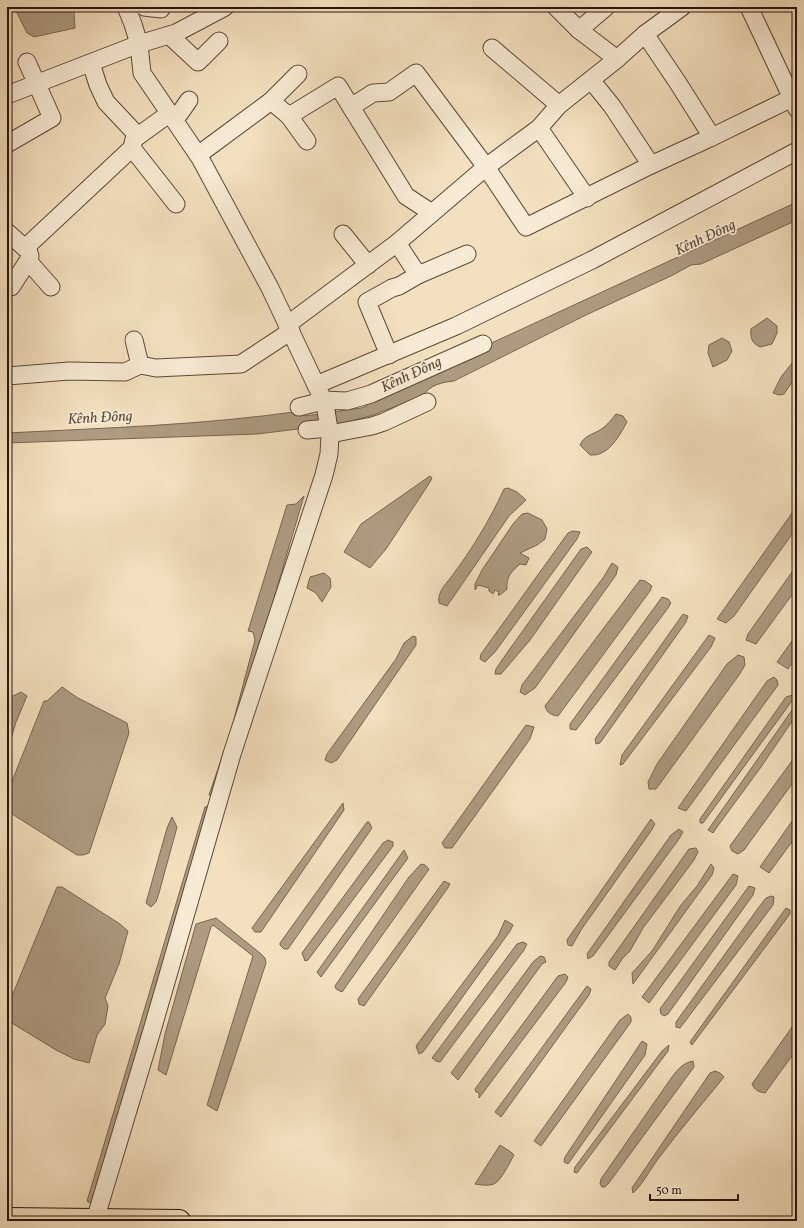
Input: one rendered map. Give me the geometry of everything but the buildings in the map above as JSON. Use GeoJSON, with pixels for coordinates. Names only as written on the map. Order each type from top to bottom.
{"type":"FeatureCollection","features":[{"type":"Feature","properties":{"kind":"main road"},"geometry":{"type":"LineString","coordinates":[[20,1220],[179,1221]]}},
{"type":"Feature","properties":{"kind":"street"},"geometry":{"type":"LineString","coordinates":[[95,1220],[153,1027],[232,754],[324,475],[329,454],[329,431],[322,398],[270,288],[198,155],[142,73],[139,44],[126,7]]}},
{"type":"Feature","properties":{"kind":"street"},"geometry":{"type":"LineString","coordinates":[[7,95],[139,44],[176,33],[225,7]]}},
{"type":"Feature","properties":{"kind":"street"},"geometry":{"type":"LineString","coordinates":[[556,7],[579,30],[617,59]]}},
{"type":"Feature","properties":{"kind":"street"},"geometry":{"type":"LineString","coordinates":[[579,30],[606,7]]}},
{"type":"Feature","properties":{"kind":"street"},"geometry":{"type":"LineString","coordinates":[[7,376],[69,371],[125,372],[140,365],[156,368],[241,364],[397,243],[486,167],[539,128],[559,105],[617,59],[645,34],[682,7]]}},
{"type":"Feature","properties":{"kind":"street"},"geometry":{"type":"LineString","coordinates":[[351,107],[373,93],[389,92],[416,73],[486,167],[526,227],[651,165],[712,137],[795,103],[749,7]]}},
{"type":"Feature","properties":{"kind":"street"},"geometry":{"type":"LineString","coordinates":[[645,34],[712,137]]}},
{"type":"Feature","properties":{"kind":"street"},"geometry":{"type":"LineString","coordinates":[[169,35],[198,62],[219,41]]}},
{"type":"Feature","properties":{"kind":"street"},"geometry":{"type":"LineString","coordinates":[[492,48],[559,105]]}},
{"type":"Feature","properties":{"kind":"street"},"geometry":{"type":"LineString","coordinates":[[7,144],[52,118],[27,62]]}},
{"type":"Feature","properties":{"kind":"street"},"geometry":{"type":"LineString","coordinates":[[91,63],[98,85],[106,102],[135,142],[176,204]]}},
{"type":"Feature","properties":{"kind":"street"},"geometry":{"type":"LineString","coordinates":[[198,155],[271,101],[298,74]]}},
{"type":"Feature","properties":{"kind":"street"},"geometry":{"type":"LineString","coordinates":[[591,80],[612,106],[651,165]]}},
{"type":"Feature","properties":{"kind":"street"},"geometry":{"type":"LineString","coordinates":[[289,116],[338,86],[406,196],[432,213]]}},
{"type":"Feature","properties":{"kind":"street"},"geometry":{"type":"LineString","coordinates":[[11,287],[26,255],[135,142],[171,116],[180,113],[190,100]]}},
{"type":"Feature","properties":{"kind":"street"},"geometry":{"type":"LineString","coordinates":[[271,101],[289,116],[306,141]]}},
{"type":"Feature","properties":{"kind":"street"},"geometry":{"type":"LineString","coordinates":[[539,128],[587,198]]}},
{"type":"Feature","properties":{"kind":"street"},"geometry":{"type":"LineString","coordinates":[[299,407],[322,398],[388,355],[456,326],[592,260],[797,151]]}},
{"type":"Feature","properties":{"kind":"street"},"geometry":{"type":"LineString","coordinates":[[7,232],[51,287]]}},
{"type":"Feature","properties":{"kind":"street"},"geometry":{"type":"LineString","coordinates":[[343,234],[368,265]]}},
{"type":"Feature","properties":{"kind":"street"},"geometry":{"type":"LineString","coordinates":[[397,243],[418,275]]}},
{"type":"Feature","properties":{"kind":"street"},"geometry":{"type":"LineString","coordinates":[[388,355],[367,302],[418,275],[467,254]]}},
{"type":"Feature","properties":{"kind":"street"},"geometry":{"type":"LineString","coordinates":[[134,340],[140,365]]}},
{"type":"Feature","properties":{"kind":"street"},"geometry":{"type":"LineString","coordinates":[[322,398],[347,401],[372,394],[483,344]]}},
{"type":"Feature","properties":{"kind":"street"},"geometry":{"type":"LineString","coordinates":[[307,430],[329,431],[372,426],[384,422],[426,402]]}},
{"type":"Feature","properties":{"kind":"shaded area"},"geometry":{"type":"Polygon","coordinates":[[[14,7],[81,7],[74,12],[75,28],[34,37],[27,33],[14,7]]]}},
{"type":"Feature","properties":{"kind":"shaded area"},"geometry":{"type":"Polygon","coordinates":[[[797,202],[797,220],[701,264],[691,265],[671,276],[586,315],[454,381],[441,383],[429,389],[423,396],[370,416],[339,424],[257,434],[7,443],[7,433],[191,423],[301,411],[305,416],[361,408],[367,406],[366,401],[797,202]]]}},
{"type":"Feature","properties":{"kind":"shaded area"},"geometry":{"type":"Polygon","coordinates":[[[767,318],[777,326],[777,333],[772,344],[760,347],[752,340],[751,329],[767,318]]]}},
{"type":"Feature","properties":{"kind":"shaded area"},"geometry":{"type":"Polygon","coordinates":[[[722,338],[729,342],[732,351],[727,360],[713,367],[708,353],[709,345],[722,338]]]}},
{"type":"Feature","properties":{"kind":"shaded area"},"geometry":{"type":"Polygon","coordinates":[[[797,357],[797,375],[784,394],[779,395],[773,393],[781,377],[797,357]]]}},
{"type":"Feature","properties":{"kind":"shaded area"},"geometry":{"type":"Polygon","coordinates":[[[616,414],[623,416],[627,422],[619,436],[604,452],[597,455],[590,455],[580,445],[584,439],[603,428],[616,414]]]}},
{"type":"Feature","properties":{"kind":"shaded area"},"geometry":{"type":"Polygon","coordinates":[[[430,476],[432,478],[430,482],[386,549],[370,568],[344,552],[361,524],[430,476]]]}},
{"type":"Feature","properties":{"kind":"shaded area"},"geometry":{"type":"Polygon","coordinates":[[[508,488],[517,492],[526,500],[509,516],[447,606],[439,603],[439,595],[442,588],[474,545],[504,489],[508,488]]]}},
{"type":"Feature","properties":{"kind":"shaded area"},"geometry":{"type":"Polygon","coordinates":[[[304,496],[217,798],[209,795],[230,734],[255,640],[253,632],[248,631],[287,505],[296,504],[304,496]]]}},
{"type":"Feature","properties":{"kind":"shaded area"},"geometry":{"type":"Polygon","coordinates":[[[797,506],[797,527],[734,616],[726,623],[717,619],[797,506]]]}},
{"type":"Feature","properties":{"kind":"shaded area"},"geometry":{"type":"Polygon","coordinates":[[[528,513],[542,520],[547,529],[545,539],[537,545],[520,553],[529,558],[526,565],[520,564],[512,572],[507,581],[507,589],[500,595],[498,595],[499,592],[495,590],[493,594],[489,591],[489,588],[478,585],[475,590],[475,584],[482,570],[513,524],[522,514],[528,513]]]}},
{"type":"Feature","properties":{"kind":"shaded area"},"geometry":{"type":"Polygon","coordinates":[[[573,531],[580,532],[577,539],[495,652],[485,662],[480,659],[481,654],[568,533],[573,531]]]}},
{"type":"Feature","properties":{"kind":"shaded area"},"geometry":{"type":"Polygon","coordinates":[[[587,547],[592,552],[530,640],[501,674],[495,674],[496,669],[502,660],[581,549],[587,547]]]}},
{"type":"Feature","properties":{"kind":"shaded area"},"geometry":{"type":"Polygon","coordinates":[[[612,563],[618,567],[616,575],[535,688],[525,695],[520,692],[522,685],[603,578],[612,563]]]}},
{"type":"Feature","properties":{"kind":"shaded area"},"geometry":{"type":"Polygon","coordinates":[[[797,565],[797,588],[756,644],[746,640],[748,634],[797,565]]]}},
{"type":"Feature","properties":{"kind":"shaded area"},"geometry":{"type":"Polygon","coordinates":[[[324,573],[330,578],[331,587],[322,602],[316,593],[307,588],[310,577],[324,573]]]}},
{"type":"Feature","properties":{"kind":"shaded area"},"geometry":{"type":"Polygon","coordinates":[[[640,580],[645,581],[652,586],[650,591],[558,716],[553,715],[545,706],[640,580]]]}},
{"type":"Feature","properties":{"kind":"shaded area"},"geometry":{"type":"Polygon","coordinates":[[[662,597],[668,599],[671,603],[668,608],[576,730],[570,729],[570,724],[662,597]]]}},
{"type":"Feature","properties":{"kind":"shaded area"},"geometry":{"type":"Polygon","coordinates":[[[683,614],[688,616],[686,622],[600,743],[596,744],[595,739],[683,614]]]}},
{"type":"Feature","properties":{"kind":"shaded area"},"geometry":{"type":"Polygon","coordinates":[[[797,634],[797,656],[788,669],[777,662],[797,634]]]}},
{"type":"Feature","properties":{"kind":"shaded area"},"geometry":{"type":"Polygon","coordinates":[[[709,635],[715,638],[711,647],[623,764],[620,765],[622,755],[709,635]]]}},
{"type":"Feature","properties":{"kind":"shaded area"},"geometry":{"type":"Polygon","coordinates":[[[413,636],[416,637],[416,645],[337,760],[331,763],[325,760],[327,754],[396,659],[404,643],[413,636]]]}},
{"type":"Feature","properties":{"kind":"shaded area"},"geometry":{"type":"Polygon","coordinates":[[[738,655],[744,657],[745,665],[739,675],[656,789],[649,789],[648,782],[657,764],[727,664],[738,655]]]}},
{"type":"Feature","properties":{"kind":"shaded area"},"geometry":{"type":"Polygon","coordinates":[[[774,677],[777,680],[778,685],[686,811],[678,808],[767,681],[774,677]]]}},
{"type":"Feature","properties":{"kind":"shaded area"},"geometry":{"type":"Polygon","coordinates":[[[62,687],[78,698],[127,723],[129,733],[89,853],[83,855],[77,855],[12,814],[10,805],[9,789],[44,701],[47,701],[62,687]]]}},
{"type":"Feature","properties":{"kind":"shaded area"},"geometry":{"type":"Polygon","coordinates":[[[21,692],[27,696],[16,722],[7,752],[7,714],[11,697],[21,692]]]}},
{"type":"Feature","properties":{"kind":"shaded area"},"geometry":{"type":"Polygon","coordinates":[[[793,695],[794,698],[703,823],[700,823],[700,819],[786,697],[793,695]]]}},
{"type":"Feature","properties":{"kind":"shaded area"},"geometry":{"type":"Polygon","coordinates":[[[797,703],[797,714],[761,767],[713,833],[708,830],[797,703]]]}},
{"type":"Feature","properties":{"kind":"shaded area"},"geometry":{"type":"Polygon","coordinates":[[[526,725],[534,727],[530,739],[452,848],[445,848],[442,843],[526,725]]]}},
{"type":"Feature","properties":{"kind":"shaded area"},"geometry":{"type":"Polygon","coordinates":[[[797,754],[797,777],[744,850],[738,854],[732,851],[730,846],[797,754]]]}},
{"type":"Feature","properties":{"kind":"shaded area"},"geometry":{"type":"Polygon","coordinates":[[[343,803],[344,810],[261,932],[255,932],[252,928],[343,803]]]}},
{"type":"Feature","properties":{"kind":"shaded area"},"geometry":{"type":"Polygon","coordinates":[[[210,806],[99,1188],[90,1203],[87,1201],[205,807],[210,806]]]}},
{"type":"Feature","properties":{"kind":"shaded area"},"geometry":{"type":"Polygon","coordinates":[[[797,814],[797,835],[769,873],[760,867],[797,814]]]}},
{"type":"Feature","properties":{"kind":"shaded area"},"geometry":{"type":"Polygon","coordinates":[[[172,817],[177,827],[159,893],[156,902],[151,907],[146,903],[167,828],[172,817]]]}},
{"type":"Feature","properties":{"kind":"shaded area"},"geometry":{"type":"Polygon","coordinates":[[[651,819],[655,824],[651,831],[581,930],[572,946],[568,945],[567,940],[651,819]]]}},
{"type":"Feature","properties":{"kind":"shaded area"},"geometry":{"type":"Polygon","coordinates":[[[367,822],[369,822],[372,828],[288,949],[284,949],[280,943],[367,822]]]}},
{"type":"Feature","properties":{"kind":"shaded area"},"geometry":{"type":"Polygon","coordinates":[[[679,829],[683,832],[679,839],[593,956],[588,959],[587,954],[671,835],[679,829]]]}},
{"type":"Feature","properties":{"kind":"shaded area"},"geometry":{"type":"Polygon","coordinates":[[[388,840],[393,842],[393,846],[308,960],[305,961],[302,953],[383,843],[388,840]]]}},
{"type":"Feature","properties":{"kind":"shaded area"},"geometry":{"type":"Polygon","coordinates":[[[696,848],[698,852],[694,860],[643,928],[630,951],[622,959],[615,970],[609,966],[609,962],[689,849],[696,848]]]}},
{"type":"Feature","properties":{"kind":"shaded area"},"geometry":{"type":"Polygon","coordinates":[[[404,850],[408,858],[321,977],[317,972],[404,850]]]}},
{"type":"Feature","properties":{"kind":"shaded area"},"geometry":{"type":"Polygon","coordinates":[[[421,864],[425,865],[429,869],[427,872],[342,992],[336,989],[335,986],[409,877],[421,864]]]}},
{"type":"Feature","properties":{"kind":"shaded area"},"geometry":{"type":"Polygon","coordinates":[[[711,864],[714,868],[712,875],[633,984],[632,973],[652,951],[681,905],[697,886],[711,864]]]}},
{"type":"Feature","properties":{"kind":"shaded area"},"geometry":{"type":"Polygon","coordinates":[[[733,874],[738,876],[736,885],[649,1003],[642,997],[733,874]]]}},
{"type":"Feature","properties":{"kind":"shaded area"},"geometry":{"type":"Polygon","coordinates":[[[444,881],[450,884],[447,889],[364,1006],[359,1004],[358,999],[444,881]]]}},
{"type":"Feature","properties":{"kind":"shaded area"},"geometry":{"type":"Polygon","coordinates":[[[749,886],[755,888],[753,895],[668,1014],[664,1016],[661,1014],[660,1009],[749,886]]]}},
{"type":"Feature","properties":{"kind":"shaded area"},"geometry":{"type":"Polygon","coordinates":[[[57,887],[62,887],[120,924],[128,931],[119,964],[105,998],[108,1006],[105,1024],[97,1035],[89,1063],[74,1059],[56,1050],[7,1020],[7,1008],[57,887]]]}},
{"type":"Feature","properties":{"kind":"shaded area"},"geometry":{"type":"Polygon","coordinates":[[[771,896],[774,897],[773,905],[680,1028],[676,1027],[676,1022],[759,907],[766,898],[771,896]]]}},
{"type":"Feature","properties":{"kind":"shaded area"},"geometry":{"type":"Polygon","coordinates":[[[786,908],[790,910],[790,914],[692,1045],[690,1042],[786,908]]]}},
{"type":"Feature","properties":{"kind":"shaded area"},"geometry":{"type":"Polygon","coordinates":[[[216,918],[260,953],[265,958],[266,963],[217,1111],[207,1105],[253,956],[213,925],[211,927],[166,1075],[158,1070],[165,1034],[196,924],[216,918]]]}},
{"type":"Feature","properties":{"kind":"shaded area"},"geometry":{"type":"Polygon","coordinates":[[[505,920],[513,925],[510,931],[423,1052],[419,1054],[416,1046],[498,936],[505,920]]]}},
{"type":"Feature","properties":{"kind":"shaded area"},"geometry":{"type":"Polygon","coordinates":[[[523,942],[527,944],[524,950],[440,1062],[432,1058],[517,944],[523,942]]]}},
{"type":"Feature","properties":{"kind":"shaded area"},"geometry":{"type":"Polygon","coordinates":[[[540,956],[544,957],[546,962],[542,964],[458,1080],[451,1073],[533,962],[540,956]]]}},
{"type":"Feature","properties":{"kind":"shaded area"},"geometry":{"type":"Polygon","coordinates":[[[565,974],[568,977],[566,982],[479,1098],[479,1093],[476,1092],[475,1089],[558,976],[565,974]]]}},
{"type":"Feature","properties":{"kind":"shaded area"},"geometry":{"type":"Polygon","coordinates":[[[587,986],[591,989],[589,995],[501,1117],[495,1112],[587,986]]]}},
{"type":"Feature","properties":{"kind":"shaded area"},"geometry":{"type":"Polygon","coordinates":[[[628,1014],[631,1017],[631,1022],[541,1146],[534,1141],[620,1020],[628,1014]]]}},
{"type":"Feature","properties":{"kind":"shaded area"},"geometry":{"type":"Polygon","coordinates":[[[797,1020],[797,1049],[765,1093],[759,1091],[752,1084],[797,1020]]]}},
{"type":"Feature","properties":{"kind":"shaded area"},"geometry":{"type":"Polygon","coordinates":[[[642,1041],[647,1044],[645,1055],[568,1164],[564,1162],[565,1157],[642,1041]]]}},
{"type":"Feature","properties":{"kind":"shaded area"},"geometry":{"type":"Polygon","coordinates":[[[669,1045],[668,1051],[577,1173],[574,1172],[575,1167],[662,1051],[669,1045]]]}},
{"type":"Feature","properties":{"kind":"shaded area"},"geometry":{"type":"Polygon","coordinates":[[[693,1061],[694,1067],[608,1184],[605,1187],[602,1187],[600,1184],[601,1179],[676,1071],[686,1063],[693,1061]]]}},
{"type":"Feature","properties":{"kind":"shaded area"},"geometry":{"type":"Polygon","coordinates":[[[715,1071],[724,1077],[674,1138],[639,1187],[633,1193],[632,1188],[710,1073],[715,1071]]]}},
{"type":"Feature","properties":{"kind":"shaded area"},"geometry":{"type":"Polygon","coordinates":[[[500,1145],[514,1155],[502,1175],[494,1184],[475,1184],[500,1145]]]}},
{"type":"Feature","properties":{"kind":"water label","name":"Kênh Đông"},"geometry":{"type":"Point","coordinates":[705,237]}},
{"type":"Feature","properties":{"kind":"water label","name":"Kênh Đông"},"geometry":{"type":"Point","coordinates":[411,374]}},
{"type":"Feature","properties":{"kind":"water label","name":"Kênh Đông"},"geometry":{"type":"Point","coordinates":[100,417]}}]}
